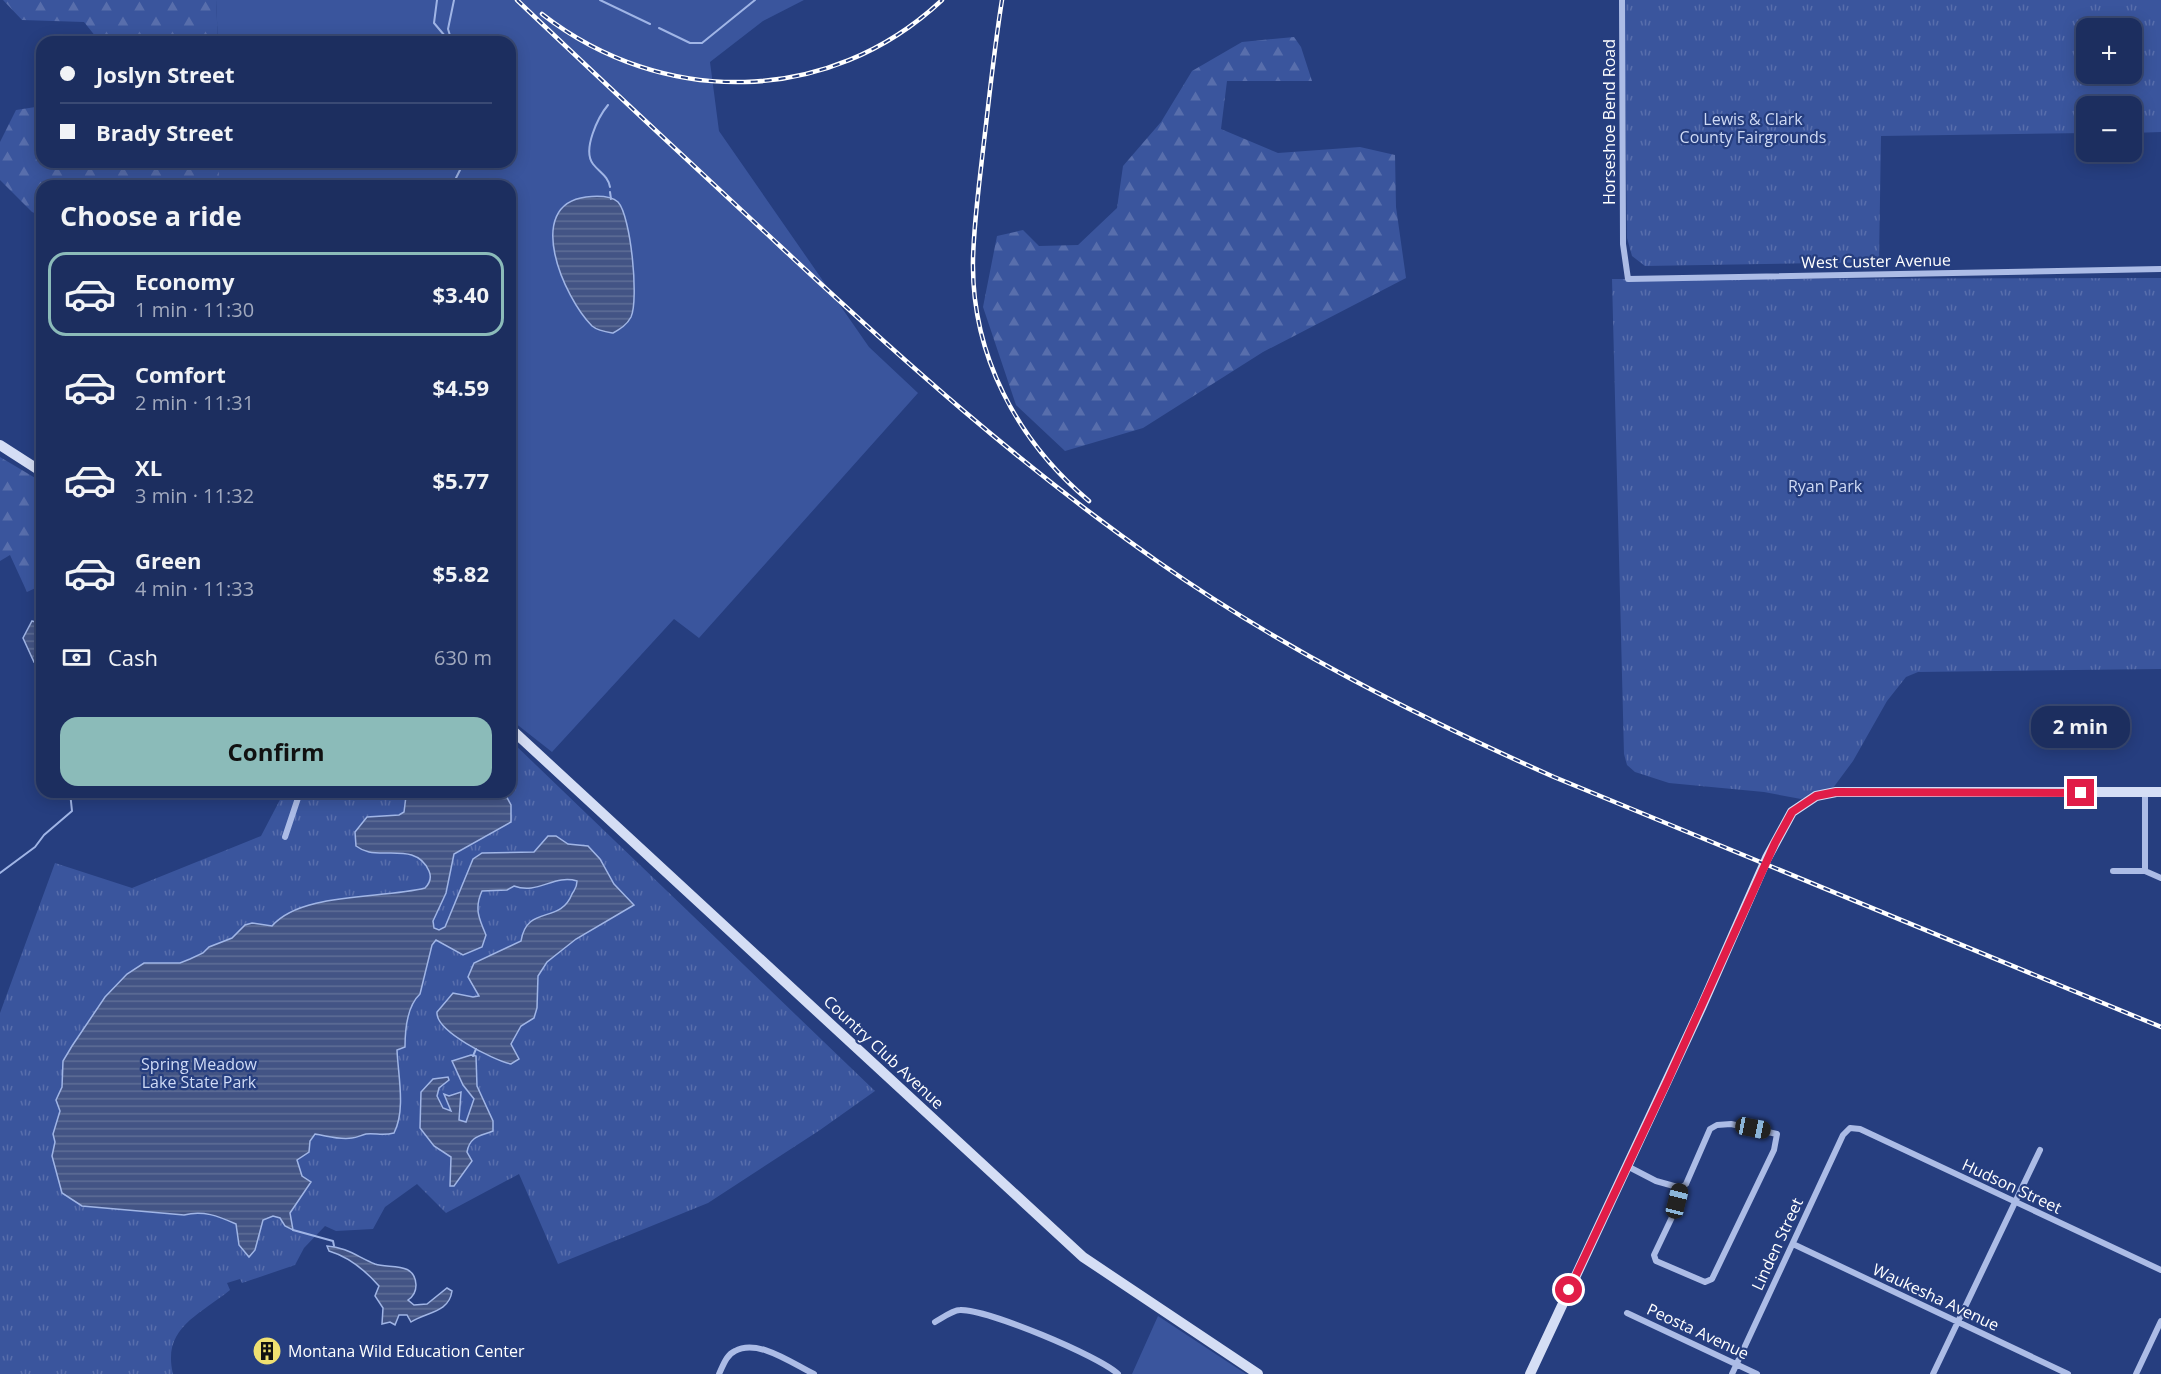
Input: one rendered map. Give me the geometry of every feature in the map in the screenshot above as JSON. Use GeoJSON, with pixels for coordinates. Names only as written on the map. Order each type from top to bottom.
{"type":"FeatureCollection","features":[{"type":"Feature","properties":{"kind":"street","name":"Horseshoe Bend Road"},"geometry":{"type":"LineString","coordinates":[[1622,0],[1623,244]]}},
{"type":"Feature","properties":{"kind":"street","name":"West Custer Avenue"},"geometry":{"type":"LineString","coordinates":[[1623,244],[1628,279],[2161,269]]}},
{"type":"Feature","properties":{"kind":"street"},"geometry":{"type":"LineString","coordinates":[[0,445],[36,468]]}},
{"type":"Feature","properties":{"kind":"street","name":"Country Club Avenue"},"geometry":{"type":"LineString","coordinates":[[516,734],[1083,1257],[1258,1374]]}},
{"type":"Feature","properties":{"kind":"street"},"geometry":{"type":"LineString","coordinates":[[1530,1374],[1701,1008],[1765,863],[1792,812],[1816,796],[1836,792],[2161,792]]}},
{"type":"Feature","properties":{"kind":"street"},"geometry":{"type":"LineString","coordinates":[[2145,792],[2145,871]]}},
{"type":"Feature","properties":{"kind":"street"},"geometry":{"type":"LineString","coordinates":[[285,837],[298,798]]}},
{"type":"Feature","properties":{"kind":"street"},"geometry":{"type":"LineString","coordinates":[[2113,871],[2145,871],[2161,878]]}},
{"type":"Feature","properties":{"kind":"street"},"geometry":{"type":"LineString","coordinates":[[1731,1124],[1777,1134],[1774,1150],[1712,1279],[1705,1282],[1671,1269],[1656,1261],[1654,1255],[1674,1213],[1681,1188],[1686,1184],[1710,1129],[1717,1125],[1731,1124]]}},
{"type":"Feature","properties":{"kind":"street","name":"Hudson Street"},"geometry":{"type":"LineString","coordinates":[[1850,1128],[1860,1129],[2161,1270]]}},
{"type":"Feature","properties":{"kind":"street","name":"Linden Street"},"geometry":{"type":"LineString","coordinates":[[1732,1374],[1843,1135],[1850,1128]]}},
{"type":"Feature","properties":{"kind":"street"},"geometry":{"type":"LineString","coordinates":[[1933,1374],[2040,1150]]}},
{"type":"Feature","properties":{"kind":"street"},"geometry":{"type":"LineString","coordinates":[[1627,1166],[1656,1181],[1681,1188]]}},
{"type":"Feature","properties":{"kind":"street","name":"Waukesha Avenue"},"geometry":{"type":"LineString","coordinates":[[1793,1244],[2068,1374]]}},
{"type":"Feature","properties":{"kind":"street"},"geometry":{"type":"LineString","coordinates":[[935,1322],[959,1310],[981,1314],[1031,1331],[1100,1363],[1118,1374]]}},
{"type":"Feature","properties":{"kind":"street","name":"Peosta Avenue"},"geometry":{"type":"LineString","coordinates":[[1627,1313],[1757,1374]]}},
{"type":"Feature","properties":{"kind":"street"},"geometry":{"type":"LineString","coordinates":[[2136,1374],[2161,1321]]}},
{"type":"Feature","properties":{"kind":"street"},"geometry":{"type":"LineString","coordinates":[[719,1374],[725,1360],[735,1351],[755,1347],[814,1374]]}},
{"type":"Feature","properties":{"kind":"green space"},"geometry":{"type":"Polygon","coordinates":[[[3,0],[216,0],[218,36],[95,36],[84,22],[22,20],[3,0]]]}},
{"type":"Feature","properties":{"kind":"green space"},"geometry":{"type":"Polygon","coordinates":[[[216,0],[804,0],[763,21],[710,62],[719,131],[869,347],[918,393],[699,638],[674,619],[552,752],[516,724],[516,180],[219,180],[219,168],[516,168],[516,36],[218,36],[216,0]]]}},
{"type":"Feature","properties":{"kind":"green space","name":"Lewis & Clark County Fairgrounds"},"geometry":{"type":"Polygon","coordinates":[[[1624,0],[2161,0],[2161,132],[2142,133],[2142,96],[2076,96],[2076,133],[1881,136],[1879,262],[1645,266],[1632,256],[1627,238],[1624,0]]]}},
{"type":"Feature","properties":{"kind":"green space"},"geometry":{"type":"Polygon","coordinates":[[[1294,37],[1301,47],[1312,81],[1227,81],[1221,129],[1278,153],[1360,147],[1395,155],[1396,207],[1406,278],[1263,352],[1143,428],[1065,451],[1016,405],[983,307],[997,236],[1023,230],[1039,246],[1078,245],[1117,208],[1123,166],[1161,122],[1192,71],[1242,42],[1294,37]]]}},
{"type":"Feature","properties":{"kind":"green space"},"geometry":{"type":"Polygon","coordinates":[[[36,107],[36,168],[219,168],[219,180],[36,180],[36,214],[0,180],[0,142],[16,110],[36,107]]]}},
{"type":"Feature","properties":{"kind":"green space","name":"Ryan Park"},"geometry":{"type":"Polygon","coordinates":[[[2161,278],[2161,669],[1918,672],[1906,677],[1887,701],[1853,761],[1833,788],[1801,799],[1764,792],[1669,783],[1635,772],[1627,765],[1624,754],[1612,279],[2161,278]]]}},
{"type":"Feature","properties":{"kind":"green space"},"geometry":{"type":"Polygon","coordinates":[[[0,457],[36,478],[36,588],[27,592],[10,555],[0,561],[0,457]]]}},
{"type":"Feature","properties":{"kind":"green space","name":"Spring Meadow Lake State Park"},"geometry":{"type":"Polygon","coordinates":[[[516,746],[875,1091],[708,1203],[558,1264],[519,1174],[446,1213],[417,1184],[385,1207],[373,1229],[336,1231],[325,1226],[304,1248],[295,1265],[242,1283],[240,1279],[227,1283],[230,1290],[185,1324],[178,1334],[171,1358],[173,1374],[0,1374],[0,1013],[55,863],[132,888],[261,836],[281,798],[516,798],[516,746]]]}},
{"type":"Feature","properties":{"kind":"green space"},"geometry":{"type":"Polygon","coordinates":[[[1158,1316],[1246,1374],[1132,1374],[1158,1316]]]}},
{"type":"Feature","properties":{"kind":"shaded area"},"geometry":{"type":"Polygon","coordinates":[[[598,196],[615,200],[623,210],[627,223],[634,277],[633,308],[627,322],[613,333],[594,328],[581,313],[561,275],[555,254],[553,234],[556,217],[567,204],[586,197],[598,196]]]}},
{"type":"Feature","properties":{"kind":"shaded area"},"geometry":{"type":"Polygon","coordinates":[[[32,621],[36,622],[36,661],[34,662],[23,638],[32,621]]]}},
{"type":"Feature","properties":{"kind":"shaded area"},"geometry":{"type":"Polygon","coordinates":[[[406,798],[507,798],[511,805],[511,822],[454,854],[446,893],[433,921],[434,928],[439,930],[445,927],[473,859],[482,853],[534,852],[548,836],[556,836],[568,844],[588,846],[600,859],[614,884],[634,905],[576,939],[547,962],[538,976],[537,1008],[534,1018],[521,1026],[511,1044],[519,1059],[511,1064],[467,1044],[445,1028],[437,1012],[453,993],[479,996],[468,977],[474,963],[521,941],[524,930],[530,922],[560,909],[567,903],[576,888],[577,881],[561,880],[531,888],[514,886],[507,890],[482,891],[478,908],[486,935],[482,947],[463,955],[436,940],[432,945],[420,994],[412,1005],[406,1026],[405,1047],[397,1050],[400,1114],[394,1133],[366,1134],[356,1138],[315,1134],[310,1141],[309,1152],[297,1160],[302,1176],[311,1182],[290,1213],[293,1230],[285,1226],[280,1218],[273,1216],[263,1220],[255,1250],[249,1257],[239,1245],[236,1224],[217,1216],[82,1206],[62,1193],[52,1156],[55,1142],[53,1134],[60,1111],[56,1100],[62,1087],[63,1061],[105,997],[127,974],[144,963],[180,963],[203,953],[209,947],[232,938],[245,925],[252,923],[272,926],[285,915],[302,907],[322,902],[425,888],[430,880],[430,874],[418,858],[402,853],[369,852],[356,846],[355,832],[367,817],[399,815],[404,812],[406,798]]]}},
{"type":"Feature","properties":{"kind":"shaded area"},"geometry":{"type":"Polygon","coordinates":[[[471,1055],[476,1056],[477,1086],[493,1121],[493,1131],[471,1142],[467,1152],[472,1161],[454,1186],[450,1186],[451,1157],[434,1146],[420,1128],[421,1092],[433,1079],[448,1077],[449,1080],[439,1088],[437,1096],[443,1108],[451,1111],[444,1094],[449,1096],[461,1092],[459,1120],[466,1122],[474,1099],[463,1085],[452,1061],[471,1055]]]}},
{"type":"Feature","properties":{"kind":"shaded area"},"geometry":{"type":"Polygon","coordinates":[[[327,1246],[346,1250],[375,1264],[400,1267],[411,1272],[415,1277],[416,1287],[408,1300],[414,1305],[427,1304],[447,1288],[452,1291],[450,1298],[442,1308],[411,1322],[407,1315],[399,1315],[395,1325],[390,1322],[382,1324],[383,1308],[375,1296],[379,1286],[356,1265],[329,1251],[327,1246]]]}},
{"type":"Feature","properties":{"kind":"waterway"},"geometry":{"type":"LineString","coordinates":[[437,0],[434,23],[445,36]]}},
{"type":"Feature","properties":{"kind":"waterway"},"geometry":{"type":"LineString","coordinates":[[450,36],[448,29],[454,0]]}},
{"type":"Feature","properties":{"kind":"waterway"},"geometry":{"type":"LineString","coordinates":[[600,0],[650,24]]}},
{"type":"Feature","properties":{"kind":"waterway"},"geometry":{"type":"LineString","coordinates":[[659,28],[690,43],[702,43],[755,0]]}},
{"type":"Feature","properties":{"kind":"waterway"},"geometry":{"type":"LineString","coordinates":[[608,105],[596,125],[589,151],[593,164],[606,177],[610,187]]}},
{"type":"Feature","properties":{"kind":"waterway"},"geometry":{"type":"LineString","coordinates":[[455,180],[461,168]]}},
{"type":"Feature","properties":{"kind":"waterway"},"geometry":{"type":"LineString","coordinates":[[610,192],[611,199]]}},
{"type":"Feature","properties":{"kind":"waterway"},"geometry":{"type":"LineString","coordinates":[[0,873],[35,847],[44,835],[72,811],[71,798]]}},
{"type":"Feature","properties":{"kind":"waterway"},"geometry":{"type":"LineString","coordinates":[[473,1056],[476,1049]]}},
{"type":"Feature","properties":{"kind":"waterway"},"geometry":{"type":"LineString","coordinates":[[293,1230],[333,1241],[334,1246]]}},
{"type":"Feature","properties":{"kind":"railway"},"geometry":{"type":"LineString","coordinates":[[517,0],[825,288],[1010,450],[1157,561],[1252,623],[1401,705],[1554,777],[2161,1027]]}},
{"type":"Feature","properties":{"kind":"railway"},"geometry":{"type":"LineString","coordinates":[[542,14],[589,45],[640,66],[692,79],[745,82],[798,76],[849,60],[897,35],[942,0]]}},
{"type":"Feature","properties":{"kind":"railway"},"geometry":{"type":"LineString","coordinates":[[1002,0],[974,231],[974,294],[980,328],[1003,393],[1020,423],[1040,451],[1089,501]]}},
{"type":"Feature","properties":{"kind":"place","name":"Montana Wild Education Center"},"geometry":{"type":"Point","coordinates":[267,1351]}},
{"type":"Feature","properties":{"kind":"route"},"geometry":{"type":"LineString","coordinates":[[1569,1290],[1668,1080],[1765,863],[1792,812],[1816,796],[1836,792],[2081,793]]}}]}
